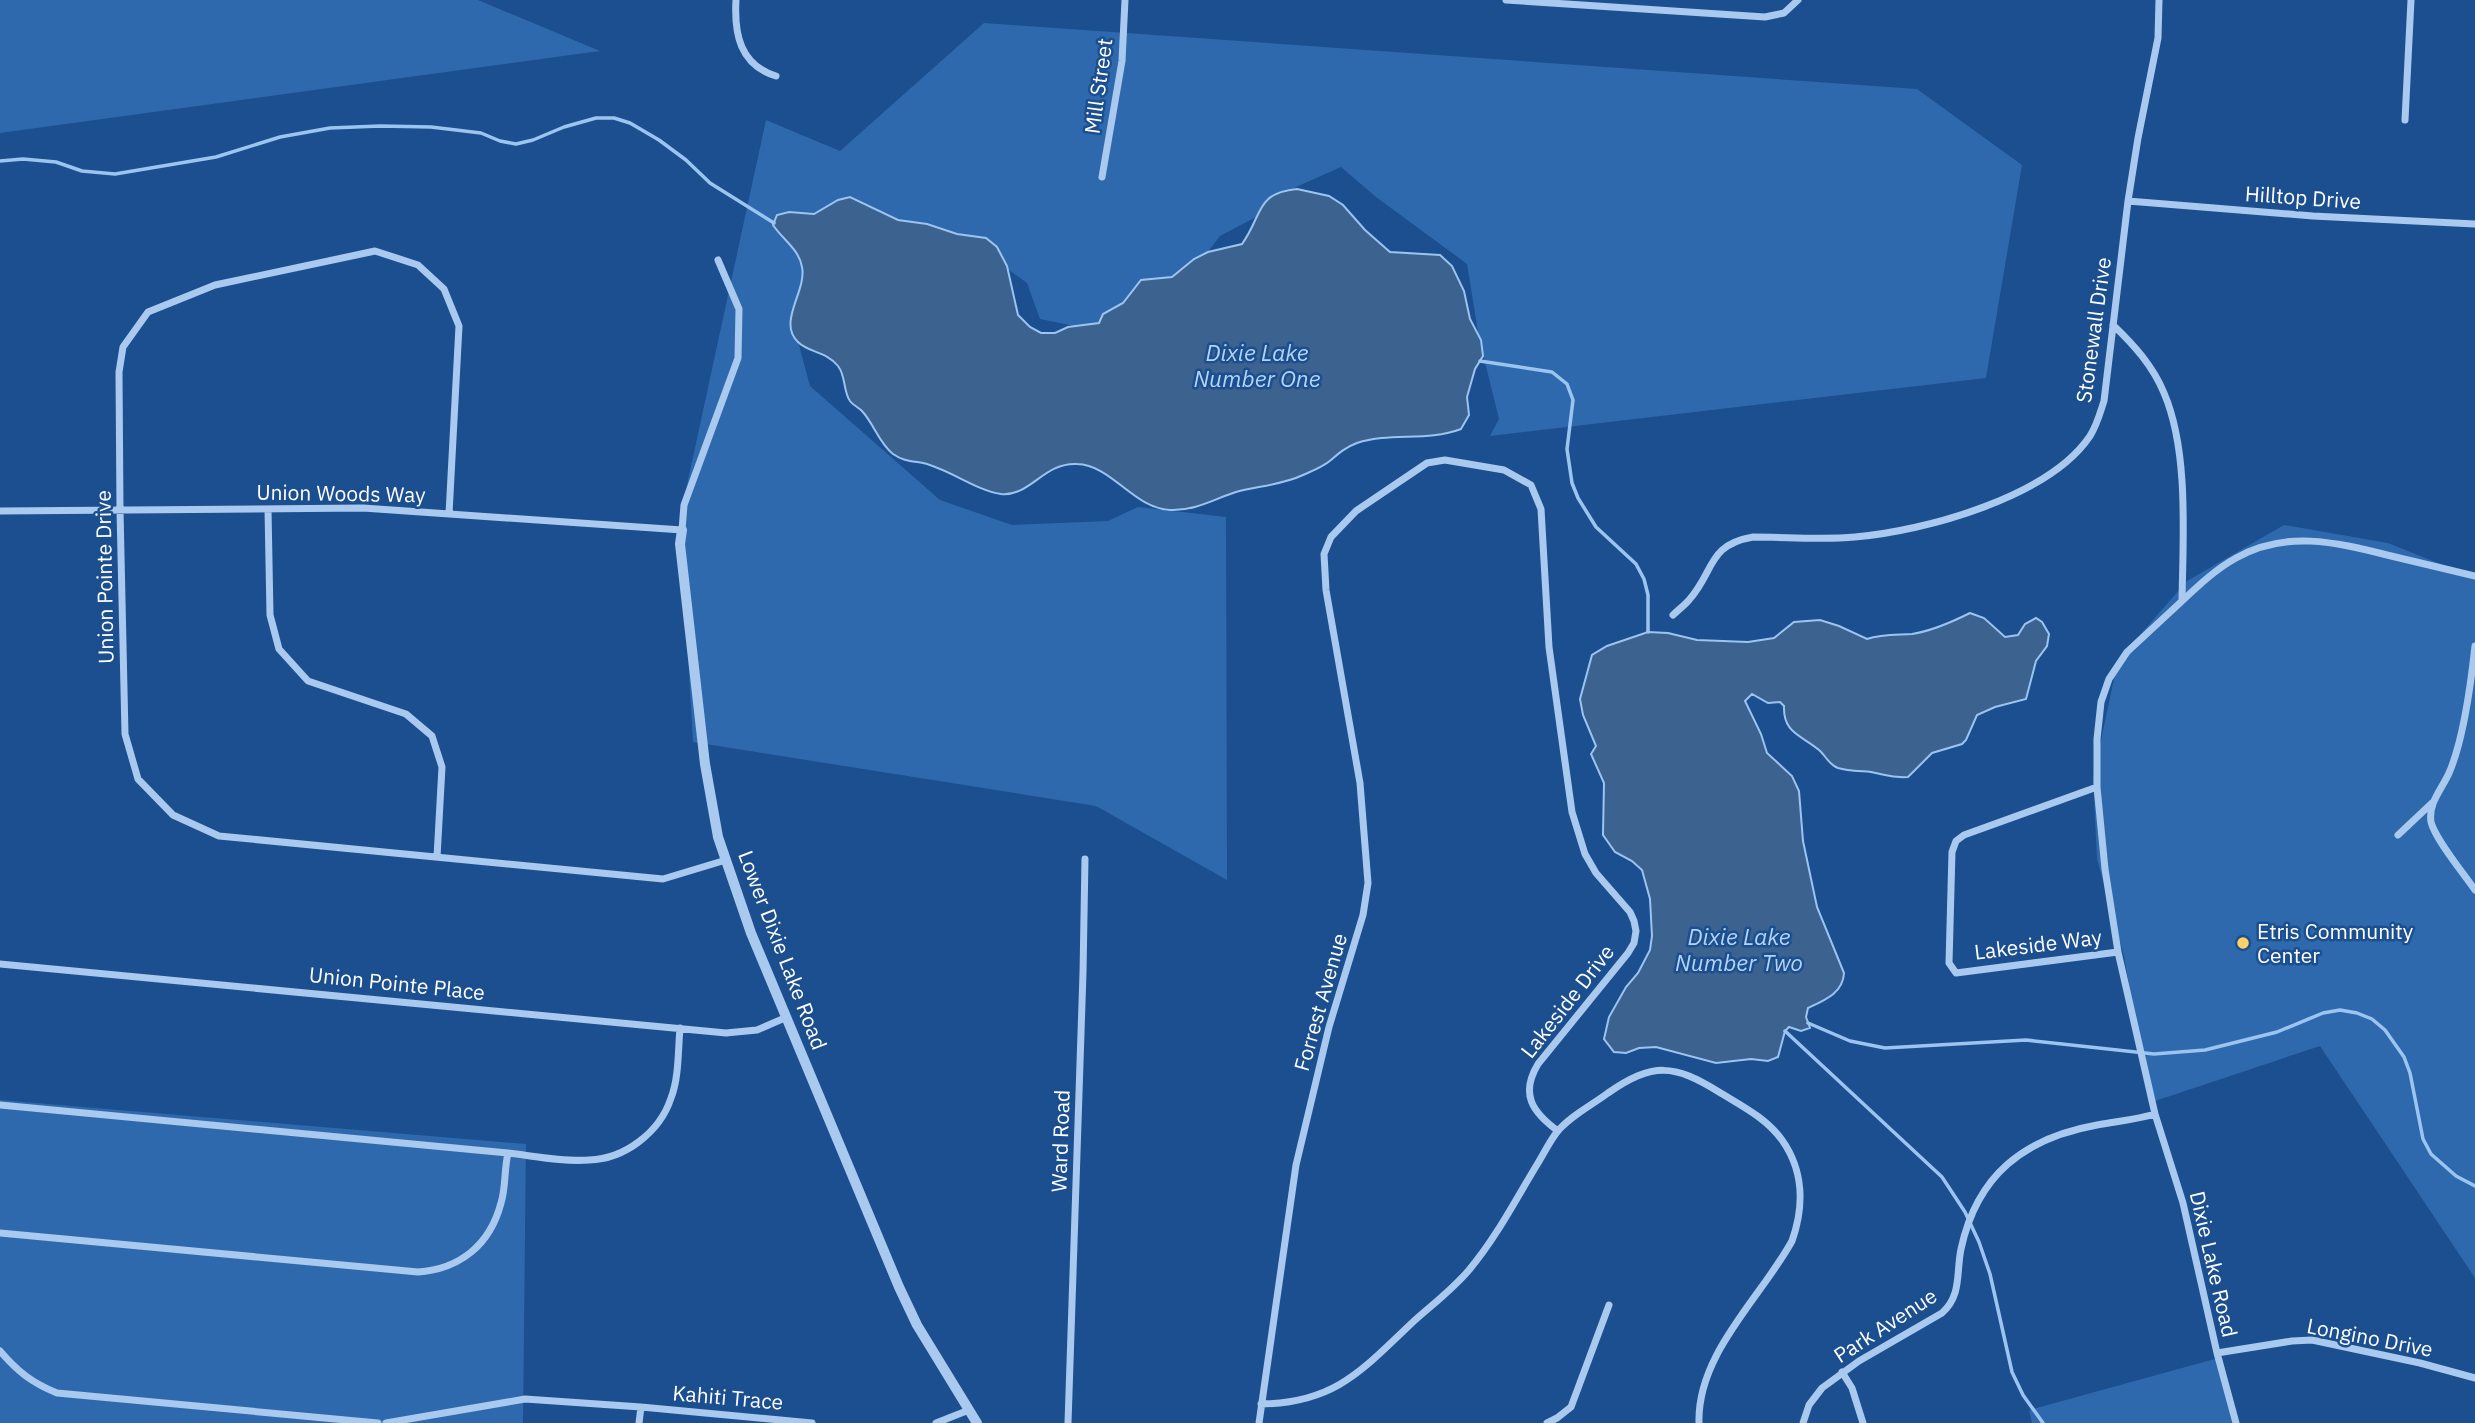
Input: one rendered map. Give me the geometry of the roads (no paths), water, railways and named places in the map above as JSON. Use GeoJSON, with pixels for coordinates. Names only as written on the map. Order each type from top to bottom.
{"type":"FeatureCollection","features":[{"type":"Feature","properties":{"kind":"street"},"geometry":{"type":"LineString","coordinates":[[736,0],[735,17],[742,48],[755,66],[776,76]]}},
{"type":"Feature","properties":{"kind":"street","name":"Mill Street"},"geometry":{"type":"LineString","coordinates":[[1102,177],[1122,61],[1125,0]]}},
{"type":"Feature","properties":{"kind":"street"},"geometry":{"type":"LineString","coordinates":[[1506,0],[1765,17],[1784,13],[1798,0]]}},
{"type":"Feature","properties":{"kind":"street","name":"Stonewall Drive"},"geometry":{"type":"LineString","coordinates":[[1673,615],[1690,599],[1717,554],[1739,539],[1851,538],[1887,534],[2000,502],[2049,475],[2079,449],[2096,426],[2104,401],[2128,201],[2158,38],[2158,0]]}},
{"type":"Feature","properties":{"kind":"street"},"geometry":{"type":"LineString","coordinates":[[2405,120],[2411,0]]}},
{"type":"Feature","properties":{"kind":"street","name":"Hilltop Drive"},"geometry":{"type":"LineString","coordinates":[[2128,201],[2313,216],[2475,224]]}},
{"type":"Feature","properties":{"kind":"street","name":"Union Pointe Drive"},"geometry":{"type":"LineString","coordinates":[[449,514],[459,326],[444,289],[418,265],[375,251],[215,285],[148,312],[123,347],[120,372],[125,734],[138,779],[173,815],[219,836],[663,879],[726,860]]}},
{"type":"Feature","properties":{"kind":"street","name":"Lower Dixie Lake Road"},"geometry":{"type":"LineString","coordinates":[[718,260],[739,309],[738,358],[684,505],[680,544],[705,764],[718,837],[750,930],[916,1325],[977,1423]]}},
{"type":"Feature","properties":{"kind":"street"},"geometry":{"type":"LineString","coordinates":[[2113,326],[2133,344],[2150,366],[2173,419],[2183,494],[2182,601]]}},
{"type":"Feature","properties":{"kind":"street","name":"Lakeside Drive"},"geometry":{"type":"LineString","coordinates":[[1326,590],[1324,554],[1331,537],[1356,511],[1427,463],[1464,461],[1504,470],[1531,485],[1541,509],[1549,647],[1577,832],[1596,873],[1630,912],[1636,931],[1634,943],[1628,953],[1531,1075],[1528,1090],[1532,1107],[1541,1119],[1558,1131]]}},
{"type":"Feature","properties":{"kind":"street","name":"Union Woods Way"},"geometry":{"type":"LineString","coordinates":[[0,511],[363,508],[682,530]]}},
{"type":"Feature","properties":{"kind":"street"},"geometry":{"type":"LineString","coordinates":[[268,509],[270,615],[279,649],[308,681],[406,715],[432,736],[442,767],[437,857]]}},
{"type":"Feature","properties":{"kind":"street"},"geometry":{"type":"LineString","coordinates":[[2155,1114],[2118,952],[2105,869],[2097,787],[2096,738],[2101,702],[2109,679],[2127,652],[2214,572],[2238,557],[2266,545],[2297,540],[2338,542],[2475,576]]}},
{"type":"Feature","properties":{"kind":"street","name":"Forrest Avenue"},"geometry":{"type":"LineString","coordinates":[[1259,1423],[1299,1152],[1329,1027],[1363,915],[1368,883],[1360,783],[1326,590]]}},
{"type":"Feature","properties":{"kind":"street"},"geometry":{"type":"LineString","coordinates":[[2398,835],[2432,803],[2449,772],[2458,745],[2475,646]]}},
{"type":"Feature","properties":{"kind":"street","name":"Lakeside Way"},"geometry":{"type":"LineString","coordinates":[[2097,787],[1964,835],[1956,841],[1952,852],[1949,963],[1956,973],[2118,952]]}},
{"type":"Feature","properties":{"kind":"street"},"geometry":{"type":"LineString","coordinates":[[2432,803],[2431,821],[2435,832],[2475,890]]}},
{"type":"Feature","properties":{"kind":"street","name":"Ward Road"},"geometry":{"type":"LineString","coordinates":[[1068,1423],[1085,859]]}},
{"type":"Feature","properties":{"kind":"street","name":"Union Pointe Place"},"geometry":{"type":"LineString","coordinates":[[0,964],[726,1033],[757,1030],[788,1017]]}},
{"type":"Feature","properties":{"kind":"street"},"geometry":{"type":"LineString","coordinates":[[0,1105],[591,1160],[626,1150],[648,1135],[663,1118],[673,1096],[680,1028]]}},
{"type":"Feature","properties":{"kind":"street"},"geometry":{"type":"LineString","coordinates":[[1261,1404],[1287,1404],[1315,1398],[1341,1386],[1364,1369],[1468,1271],[1495,1234],[1558,1131],[1630,1078],[1651,1071],[1675,1071],[1697,1079],[1763,1119],[1774,1130],[1792,1157],[1801,1198],[1798,1224],[1792,1241],[1717,1352],[1704,1382],[1699,1423]]}},
{"type":"Feature","properties":{"kind":"street","name":"Dixie Lake Road"},"geometry":{"type":"LineString","coordinates":[[2155,1114],[2183,1203],[2236,1423]]}},
{"type":"Feature","properties":{"kind":"street","name":"Park Avenue"},"geometry":{"type":"LineString","coordinates":[[1803,1423],[1809,1405],[1822,1388],[1842,1372],[1942,1313],[1950,1305],[1956,1293],[1961,1250],[1970,1218],[1986,1188],[2008,1162],[2025,1151],[2069,1132],[2134,1121],[2155,1114]]}},
{"type":"Feature","properties":{"kind":"street"},"geometry":{"type":"LineString","coordinates":[[0,1233],[418,1272],[438,1270],[461,1260],[479,1245],[493,1227],[502,1201],[508,1153]]}},
{"type":"Feature","properties":{"kind":"street"},"geometry":{"type":"LineString","coordinates":[[1547,1423],[1571,1407],[1609,1305]]}},
{"type":"Feature","properties":{"kind":"street","name":"Longino Drive"},"geometry":{"type":"LineString","coordinates":[[2217,1353],[2312,1340],[2420,1363],[2475,1378]]}},
{"type":"Feature","properties":{"kind":"street"},"geometry":{"type":"LineString","coordinates":[[0,1351],[18,1372],[57,1393],[378,1423]]}},
{"type":"Feature","properties":{"kind":"street"},"geometry":{"type":"LineString","coordinates":[[1842,1372],[1852,1388],[1863,1423]]}},
{"type":"Feature","properties":{"kind":"street","name":"Kahiti Trace"},"geometry":{"type":"LineString","coordinates":[[386,1423],[525,1399],[812,1423]]}},
{"type":"Feature","properties":{"kind":"street"},"geometry":{"type":"LineString","coordinates":[[639,1423],[641,1407]]}},
{"type":"Feature","properties":{"kind":"street"},"geometry":{"type":"LineString","coordinates":[[936,1423],[969,1410]]}},
{"type":"Feature","properties":{"kind":"water","name":"Dixie Lake Number One"},"geometry":{"type":"Polygon","coordinates":[[[1297,189],[1329,196],[1343,205],[1365,230],[1390,252],[1440,255],[1452,266],[1464,291],[1470,319],[1481,340],[1483,356],[1475,369],[1467,397],[1469,415],[1461,429],[1435,435],[1383,438],[1357,443],[1321,467],[1295,478],[1236,492],[1196,507],[1179,510],[1157,507],[1145,502],[1101,471],[1077,464],[1055,468],[1020,490],[1001,494],[933,466],[893,454],[862,411],[850,401],[838,366],[828,357],[802,346],[792,334],[791,316],[801,286],[802,267],[794,250],[773,225],[777,215],[789,212],[814,214],[838,200],[850,197],[898,220],[986,238],[997,247],[1007,266],[1018,315],[1041,333],[1055,333],[1068,327],[1099,323],[1103,314],[1123,303],[1141,280],[1172,277],[1194,259],[1208,252],[1242,244],[1267,201],[1283,191],[1297,189]]]}},
{"type":"Feature","properties":{"kind":"water","name":"Dixie Lake Number Two"},"geometry":{"type":"Polygon","coordinates":[[[1970,613],[1984,618],[2005,637],[2018,635],[2025,624],[2036,618],[2042,622],[2049,634],[2047,646],[2036,661],[2026,699],[1977,715],[1962,744],[1932,753],[1908,777],[1892,777],[1835,767],[1819,750],[1790,728],[1784,715],[1784,706],[1780,702],[1768,703],[1752,694],[1745,701],[1767,753],[1792,776],[1799,791],[1803,841],[1817,907],[1844,973],[1837,991],[1808,1008],[1806,1017],[1810,1028],[1801,1031],[1789,1027],[1785,1031],[1778,1057],[1768,1061],[1751,1059],[1716,1063],[1656,1047],[1639,1048],[1626,1053],[1614,1052],[1604,1039],[1609,1017],[1650,950],[1650,899],[1642,870],[1615,852],[1603,835],[1604,783],[1591,754],[1596,746],[1583,715],[1580,699],[1592,655],[1607,646],[1648,632],[1668,633],[1697,640],[1748,642],[1774,638],[1794,622],[1820,620],[1867,639],[1919,633],[1970,613]]]}},
{"type":"Feature","properties":{"kind":"waterway"},"geometry":{"type":"LineString","coordinates":[[0,161],[23,159],[56,162],[82,171],[115,174],[216,157],[280,137],[330,128],[431,127],[481,133],[516,144],[596,118],[614,118],[630,123],[659,140],[686,160],[710,183],[774,223]]}},
{"type":"Feature","properties":{"kind":"waterway"},"geometry":{"type":"LineString","coordinates":[[1480,361],[1552,372],[1567,384],[1573,400],[1567,449],[1572,483],[1596,527],[1636,564],[1644,579],[1648,595],[1648,632]]}},
{"type":"Feature","properties":{"kind":"waterway"},"geometry":{"type":"LineString","coordinates":[[1808,1023],[1850,1041],[1885,1048],[2026,1040],[2154,1054],[2205,1050],[2277,1032],[2323,1013],[2340,1010],[2357,1013],[2372,1019],[2385,1030],[2404,1057],[2410,1073],[2423,1139],[2431,1154],[2456,1176],[2475,1186]]}},
{"type":"Feature","properties":{"kind":"waterway"},"geometry":{"type":"LineString","coordinates":[[1785,1031],[1942,1177],[1965,1212],[1979,1242],[1990,1274],[2012,1372],[2023,1395],[2043,1423]]}},
{"type":"Feature","properties":{"kind":"place","name":"Etris Community Center"},"geometry":{"type":"Point","coordinates":[2243,943]}}]}
